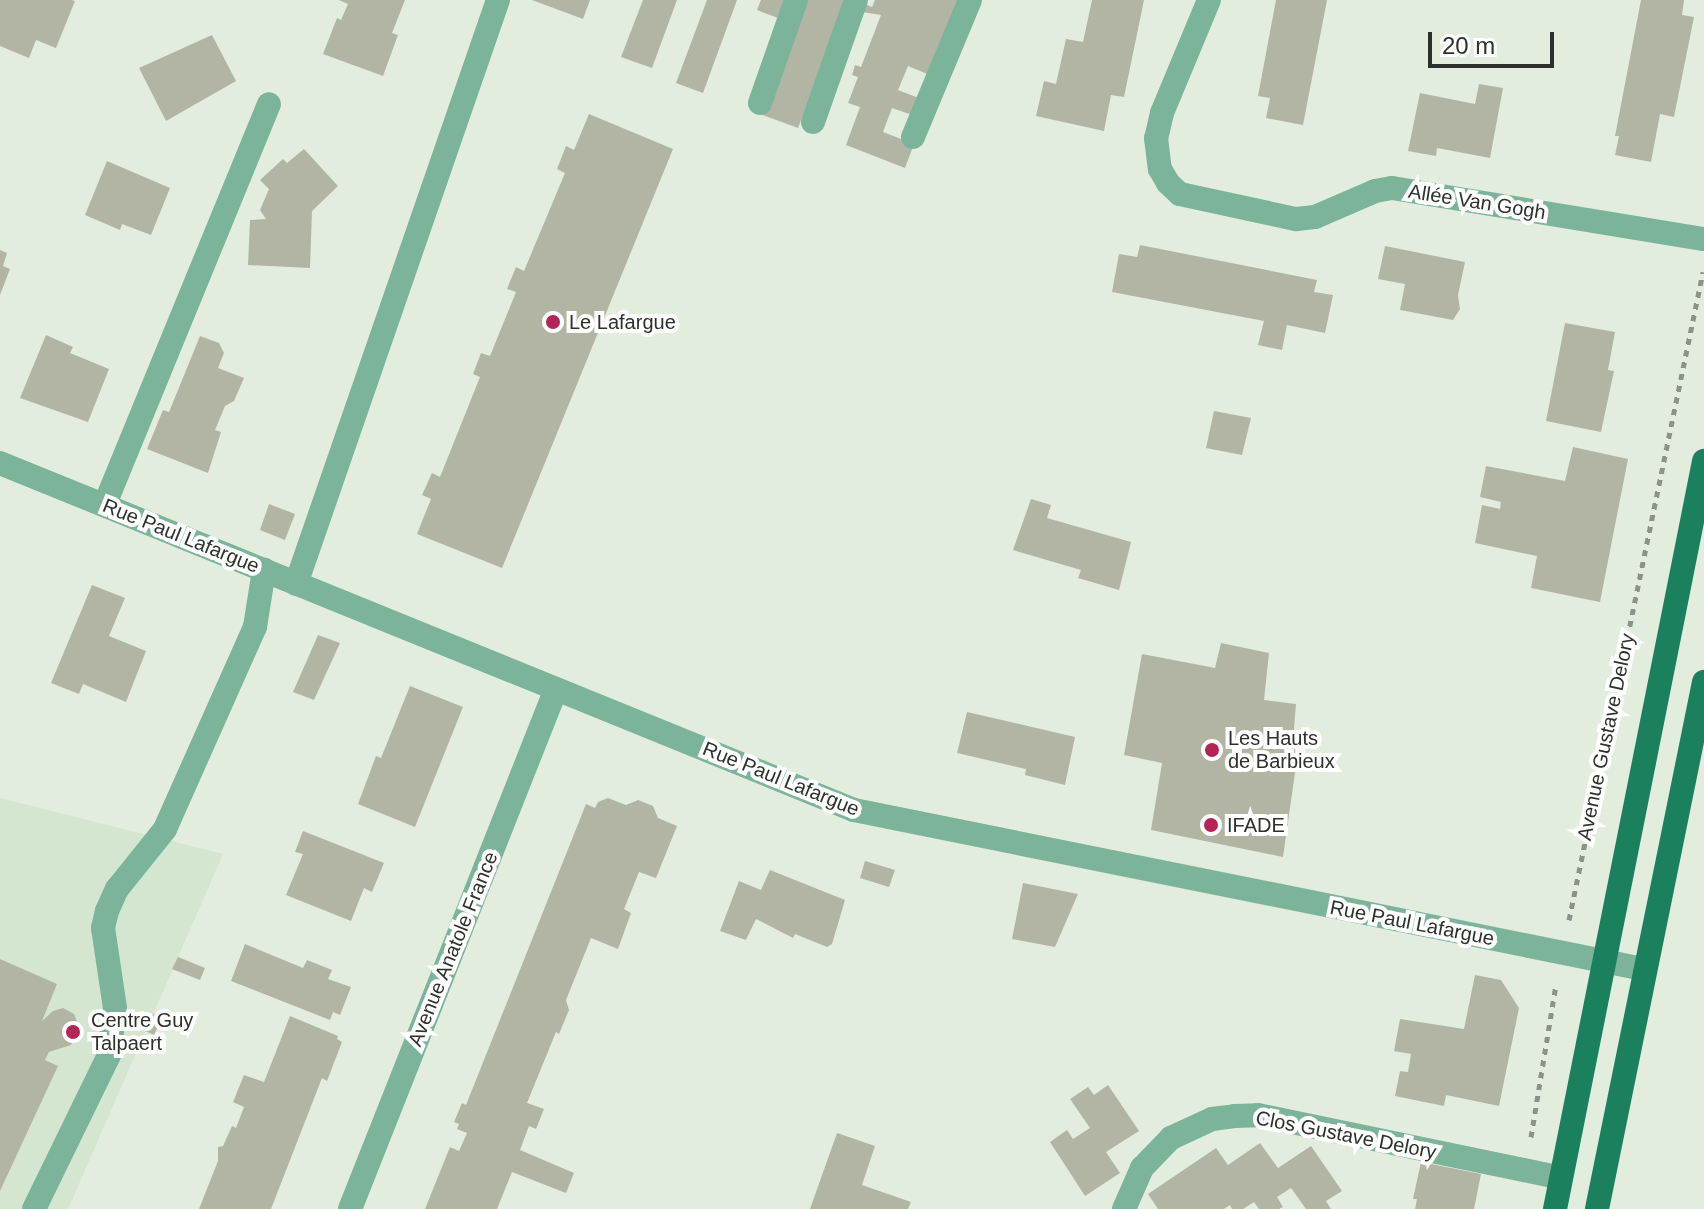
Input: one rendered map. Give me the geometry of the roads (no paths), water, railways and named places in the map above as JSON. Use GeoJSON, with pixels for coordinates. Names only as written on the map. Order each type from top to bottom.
{"type":"FeatureCollection","features":[{"type":"Feature","properties":{"kind":"main road","name":"Avenue Gustave Delory"},"geometry":{"type":"LineString","coordinates":[[1555,1209],[1704,461]]}},
{"type":"Feature","properties":{"kind":"main road"},"geometry":{"type":"LineString","coordinates":[[1597,1209],[1643,969],[1704,682]]}},
{"type":"Feature","properties":{"kind":"street"},"geometry":{"type":"LineString","coordinates":[[296,584],[498,0]]}},
{"type":"Feature","properties":{"kind":"street"},"geometry":{"type":"LineString","coordinates":[[760,103],[796,0]]}},
{"type":"Feature","properties":{"kind":"street"},"geometry":{"type":"LineString","coordinates":[[813,122],[856,0]]}},
{"type":"Feature","properties":{"kind":"street"},"geometry":{"type":"LineString","coordinates":[[913,137],[970,0]]}},
{"type":"Feature","properties":{"kind":"street","name":"Allée Van Gogh"},"geometry":{"type":"LineString","coordinates":[[1209,0],[1162,113],[1156,138],[1160,169],[1168,183],[1180,194],[1296,219],[1315,217],[1375,191],[1392,188],[1704,239]]}},
{"type":"Feature","properties":{"kind":"street"},"geometry":{"type":"LineString","coordinates":[[105,504],[269,104]]}},
{"type":"Feature","properties":{"kind":"street","name":"Rue Paul Lafargue"},"geometry":{"type":"LineString","coordinates":[[0,463],[854,810],[1643,969]]}},
{"type":"Feature","properties":{"kind":"street"},"geometry":{"type":"LineString","coordinates":[[34,1209],[109,1055],[115,1008],[103,928],[107,911],[117,889],[165,829],[255,627],[264,570]]}},
{"type":"Feature","properties":{"kind":"street","name":"Avenue Anatole France"},"geometry":{"type":"LineString","coordinates":[[350,1209],[556,689]]}},
{"type":"Feature","properties":{"kind":"street","name":"Clos Gustave Delory"},"geometry":{"type":"LineString","coordinates":[[1124,1209],[1142,1168],[1171,1138],[1212,1119],[1235,1116],[1258,1115],[1561,1178]]}},
{"type":"Feature","properties":{"kind":"place","name":"Le Lafargue"},"geometry":{"type":"Point","coordinates":[553,322]}},
{"type":"Feature","properties":{"kind":"place","name":"Les Hauts de Barbieux"},"geometry":{"type":"Point","coordinates":[1212,750]}},
{"type":"Feature","properties":{"kind":"place","name":"IFADE"},"geometry":{"type":"Point","coordinates":[1211,825]}},
{"type":"Feature","properties":{"kind":"place","name":"Centre Guy Talpaert"},"geometry":{"type":"Point","coordinates":[73,1032]}}]}
